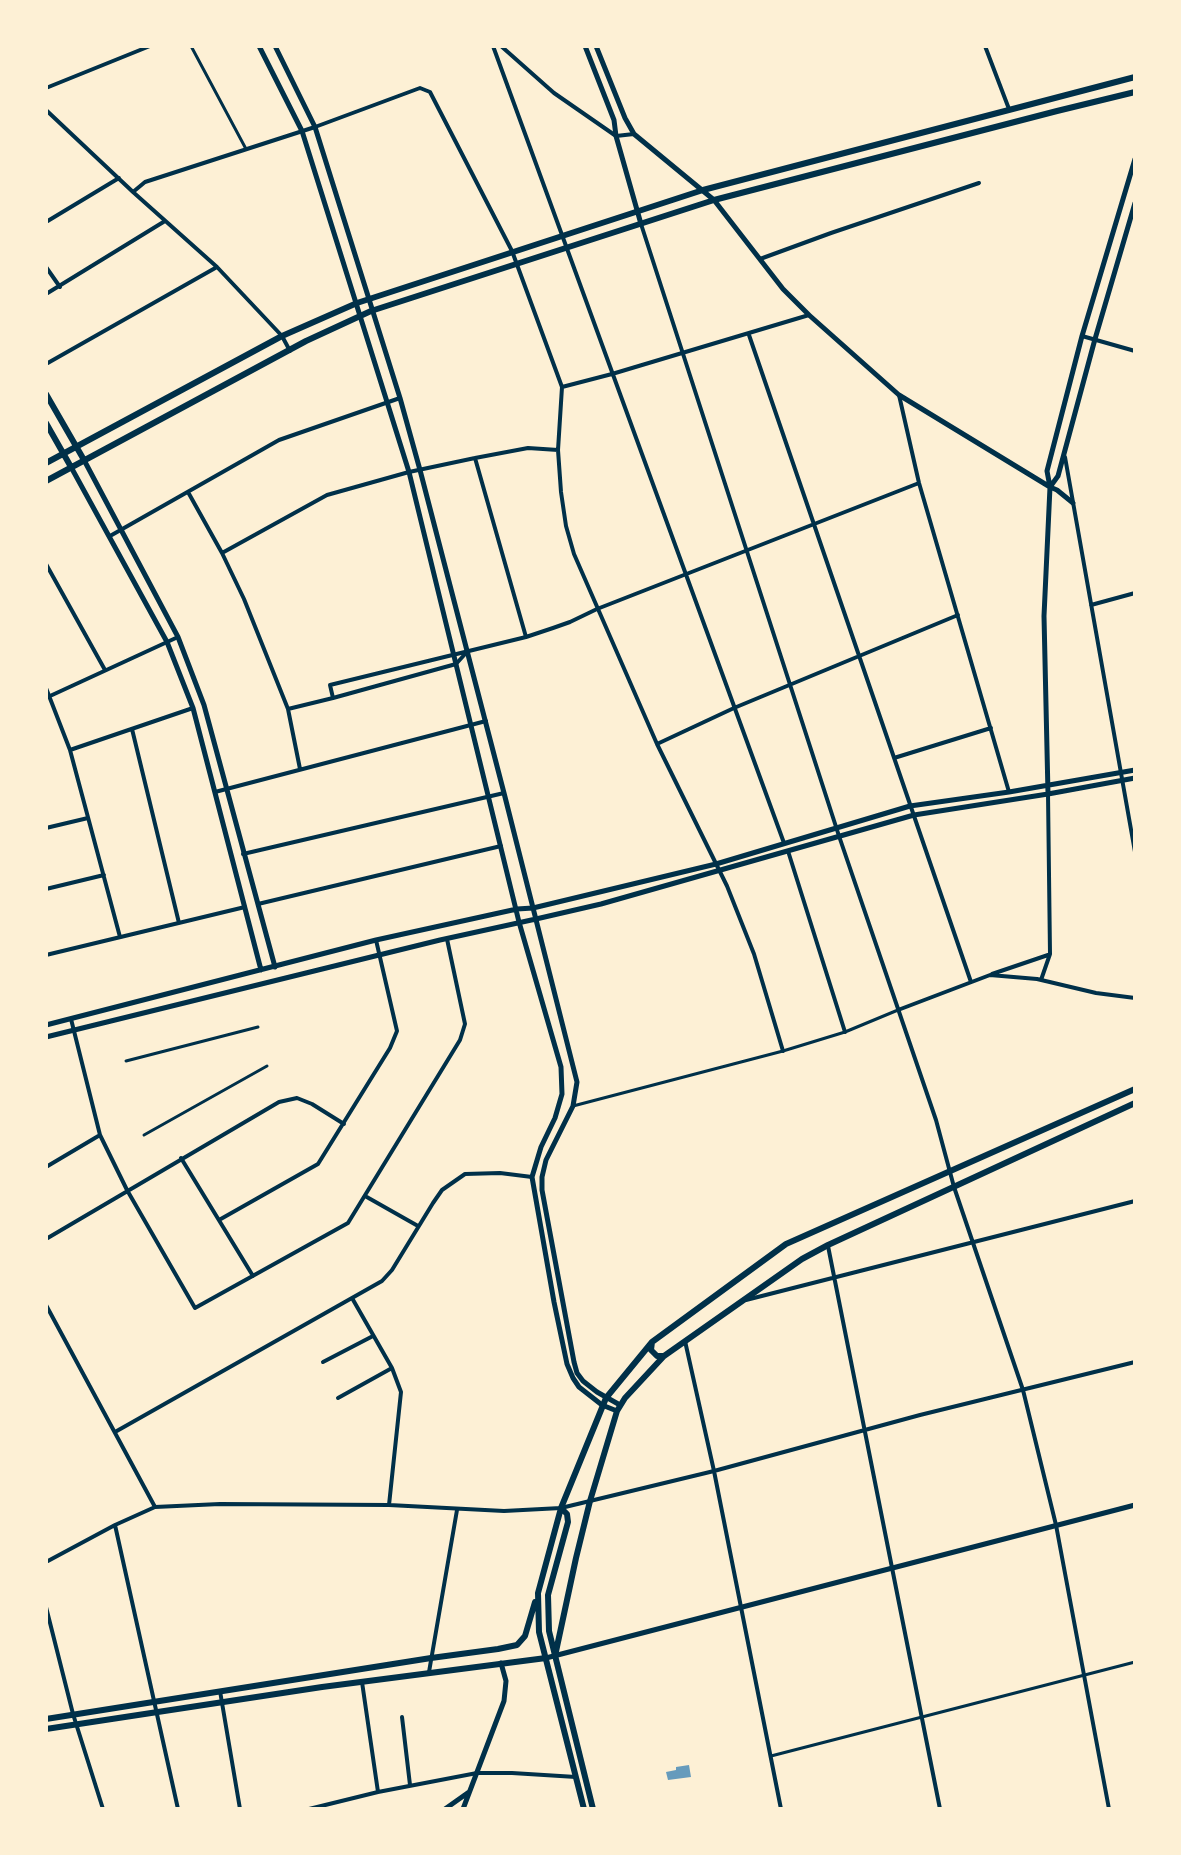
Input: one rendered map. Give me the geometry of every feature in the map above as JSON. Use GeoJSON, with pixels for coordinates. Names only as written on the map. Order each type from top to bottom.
{"type":"FeatureCollection","features":[{"type":"Feature","properties":{"kind":"main road"},"geometry":{"type":"LineString","coordinates":[[259,46],[302,131],[409,472],[519,922],[561,1067],[562,1094],[532,1177],[567,1364],[579,1387],[602,1405],[618,1408]]}},
{"type":"Feature","properties":{"kind":"main road"},"geometry":{"type":"LineString","coordinates":[[275,46],[315,127],[400,398],[536,919],[577,1082],[568,1120],[546,1160],[542,1190],[577,1373],[618,1408]]}},
{"type":"Feature","properties":{"kind":"main road"},"geometry":{"type":"LineString","coordinates":[[585,46],[614,120],[641,224]]}},
{"type":"Feature","properties":{"kind":"main road"},"geometry":{"type":"LineString","coordinates":[[596,46],[634,134],[714,200],[783,289],[809,315],[899,395],[1057,490],[1073,503]]}},
{"type":"Feature","properties":{"kind":"main road"},"geometry":{"type":"LineString","coordinates":[[46,463],[282,336],[357,303],[703,190],[1135,77]]}},
{"type":"Feature","properties":{"kind":"main road"},"geometry":{"type":"LineString","coordinates":[[46,481],[371,311],[714,200],[1135,92]]}},
{"type":"Feature","properties":{"kind":"main road"},"geometry":{"type":"LineString","coordinates":[[1053,98],[1057,111]]}},
{"type":"Feature","properties":{"kind":"main road"},"geometry":{"type":"LineString","coordinates":[[1048,794],[1044,616],[1050,487],[1047,471],[1082,336],[1135,159]]}},
{"type":"Feature","properties":{"kind":"main road"},"geometry":{"type":"LineString","coordinates":[[326,203],[338,199]]}},
{"type":"Feature","properties":{"kind":"main road"},"geometry":{"type":"LineString","coordinates":[[1050,487],[1058,476],[1135,203]]}},
{"type":"Feature","properties":{"kind":"main road"},"geometry":{"type":"LineString","coordinates":[[423,282],[427,293]]}},
{"type":"Feature","properties":{"kind":"main road"},"geometry":{"type":"LineString","coordinates":[[46,394],[178,637],[204,705],[278,980]]}},
{"type":"Feature","properties":{"kind":"main road"},"geometry":{"type":"LineString","coordinates":[[46,423],[167,642],[193,708],[265,983]]}},
{"type":"Feature","properties":{"kind":"main road"},"geometry":{"type":"LineString","coordinates":[[401,446],[413,443]]}},
{"type":"Feature","properties":{"kind":"main road"},"geometry":{"type":"LineString","coordinates":[[46,1025],[376,940],[533,908],[716,864],[910,806],[1135,770]]}},
{"type":"Feature","properties":{"kind":"main road"},"geometry":{"type":"LineString","coordinates":[[46,1037],[601,904],[914,815],[1135,778]]}},
{"type":"Feature","properties":{"kind":"main road"},"geometry":{"type":"LineString","coordinates":[[46,1719],[517,1645],[525,1636],[561,1508],[602,1405],[652,1342],[786,1244],[1135,1089]]}},
{"type":"Feature","properties":{"kind":"main road"},"geometry":{"type":"LineString","coordinates":[[555,1656],[590,1501],[618,1408],[664,1356],[802,1259],[828,1245],[1135,1103]]}},
{"type":"Feature","properties":{"kind":"main road"},"geometry":{"type":"LineString","coordinates":[[652,1342],[651,1350],[657,1356],[664,1356]]}},
{"type":"Feature","properties":{"kind":"main road"},"geometry":{"type":"LineString","coordinates":[[46,1729],[322,1687],[546,1658],[1135,1505]]}},
{"type":"Feature","properties":{"kind":"main road"},"geometry":{"type":"LineString","coordinates":[[561,1508],[567,1514],[568,1522],[548,1595],[549,1631],[593,1809]]}},
{"type":"Feature","properties":{"kind":"main road"},"geometry":{"type":"LineString","coordinates":[[538,1593],[539,1632],[584,1809]]}},
{"type":"Feature","properties":{"kind":"main road"},"geometry":{"type":"LineString","coordinates":[[463,1809],[504,1701],[506,1681],[501,1663]]}},
{"type":"Feature","properties":{"kind":"main road"},"geometry":{"type":"LineString","coordinates":[[319,1676],[322,1687]]}},
{"type":"Feature","properties":{"kind":"main road"},"geometry":{"type":"LineString","coordinates":[[445,1809],[470,1791]]}},
{"type":"Feature","properties":{"kind":"street"},"geometry":{"type":"LineString","coordinates":[[46,88],[150,46]]}},
{"type":"Feature","properties":{"kind":"street"},"geometry":{"type":"LineString","coordinates":[[191,46],[246,149]]}},
{"type":"Feature","properties":{"kind":"street"},"geometry":{"type":"LineString","coordinates":[[493,46],[788,851],[845,1032]]}},
{"type":"Feature","properties":{"kind":"street"},"geometry":{"type":"LineString","coordinates":[[501,46],[554,93],[616,136],[634,134]]}},
{"type":"Feature","properties":{"kind":"street"},"geometry":{"type":"LineString","coordinates":[[985,46],[1009,109]]}},
{"type":"Feature","properties":{"kind":"street"},"geometry":{"type":"LineString","coordinates":[[133,192],[145,182],[315,127],[420,88],[430,92],[512,251],[562,387],[558,450],[561,492],[574,554],[657,744],[720,871],[754,954],[783,1051]]}},
{"type":"Feature","properties":{"kind":"street"},"geometry":{"type":"LineString","coordinates":[[46,110],[217,267],[282,336],[290,351]]}},
{"type":"Feature","properties":{"kind":"street"},"geometry":{"type":"LineString","coordinates":[[46,222],[119,178]]}},
{"type":"Feature","properties":{"kind":"street"},"geometry":{"type":"LineString","coordinates":[[760,259],[979,183]]}},
{"type":"Feature","properties":{"kind":"street"},"geometry":{"type":"LineString","coordinates":[[46,294],[165,221]]}},
{"type":"Feature","properties":{"kind":"street"},"geometry":{"type":"LineString","coordinates":[[641,224],[1023,1390],[1056,1525],[1109,1809]]}},
{"type":"Feature","properties":{"kind":"street"},"geometry":{"type":"LineString","coordinates":[[46,267],[60,287]]}},
{"type":"Feature","properties":{"kind":"street"},"geometry":{"type":"LineString","coordinates":[[46,364],[217,267]]}},
{"type":"Feature","properties":{"kind":"street"},"geometry":{"type":"LineString","coordinates":[[562,387],[749,335],[809,315]]}},
{"type":"Feature","properties":{"kind":"street"},"geometry":{"type":"LineString","coordinates":[[749,335],[971,982]]}},
{"type":"Feature","properties":{"kind":"street"},"geometry":{"type":"LineString","coordinates":[[1082,336],[1135,351]]}},
{"type":"Feature","properties":{"kind":"street"},"geometry":{"type":"LineString","coordinates":[[899,395],[919,483],[1009,792]]}},
{"type":"Feature","properties":{"kind":"street"},"geometry":{"type":"LineString","coordinates":[[110,536],[279,440],[400,398]]}},
{"type":"Feature","properties":{"kind":"street"},"geometry":{"type":"LineString","coordinates":[[222,553],[327,495],[409,472],[475,458],[528,448],[558,450]]}},
{"type":"Feature","properties":{"kind":"street"},"geometry":{"type":"LineString","coordinates":[[1064,453],[1135,852]]}},
{"type":"Feature","properties":{"kind":"street"},"geometry":{"type":"LineString","coordinates":[[475,458],[526,637]]}},
{"type":"Feature","properties":{"kind":"street"},"geometry":{"type":"LineString","coordinates":[[333,698],[330,685],[526,637],[570,622],[919,483]]}},
{"type":"Feature","properties":{"kind":"street"},"geometry":{"type":"LineString","coordinates":[[188,492],[244,599],[288,709],[300,769]]}},
{"type":"Feature","properties":{"kind":"street"},"geometry":{"type":"LineString","coordinates":[[46,564],[105,671]]}},
{"type":"Feature","properties":{"kind":"street"},"geometry":{"type":"LineString","coordinates":[[1091,605],[1135,593]]}},
{"type":"Feature","properties":{"kind":"street"},"geometry":{"type":"LineString","coordinates":[[657,744],[790,684],[860,658],[958,615]]}},
{"type":"Feature","properties":{"kind":"street"},"geometry":{"type":"LineString","coordinates":[[50,696],[178,637]]}},
{"type":"Feature","properties":{"kind":"street"},"geometry":{"type":"LineString","coordinates":[[288,709],[456,664],[468,651]]}},
{"type":"Feature","properties":{"kind":"street"},"geometry":{"type":"LineString","coordinates":[[46,688],[70,750],[120,937]]}},
{"type":"Feature","properties":{"kind":"street"},"geometry":{"type":"LineString","coordinates":[[70,750],[193,708]]}},
{"type":"Feature","properties":{"kind":"street"},"geometry":{"type":"LineString","coordinates":[[215,792],[486,721]]}},
{"type":"Feature","properties":{"kind":"street"},"geometry":{"type":"LineString","coordinates":[[894,758],[991,728]]}},
{"type":"Feature","properties":{"kind":"street"},"geometry":{"type":"LineString","coordinates":[[132,729],[179,923]]}},
{"type":"Feature","properties":{"kind":"street"},"geometry":{"type":"LineString","coordinates":[[243,854],[504,793]]}},
{"type":"Feature","properties":{"kind":"street"},"geometry":{"type":"LineString","coordinates":[[1041,980],[1050,954],[1048,794]]}},
{"type":"Feature","properties":{"kind":"street"},"geometry":{"type":"LineString","coordinates":[[46,828],[88,818]]}},
{"type":"Feature","properties":{"kind":"street"},"geometry":{"type":"LineString","coordinates":[[258,904],[501,846]]}},
{"type":"Feature","properties":{"kind":"street"},"geometry":{"type":"LineString","coordinates":[[46,889],[104,875]]}},
{"type":"Feature","properties":{"kind":"street"},"geometry":{"type":"LineString","coordinates":[[46,955],[245,907]]}},
{"type":"Feature","properties":{"kind":"street"},"geometry":{"type":"LineString","coordinates":[[71,1019],[100,1135],[127,1190],[195,1308],[348,1223],[460,1040],[465,1024],[447,939]]}},
{"type":"Feature","properties":{"kind":"street"},"geometry":{"type":"LineString","coordinates":[[219,1220],[318,1164],[390,1048],[397,1031],[376,940]]}},
{"type":"Feature","properties":{"kind":"street"},"geometry":{"type":"LineString","coordinates":[[573,1106],[845,1032],[1050,954]]}},
{"type":"Feature","properties":{"kind":"street"},"geometry":{"type":"LineString","coordinates":[[990,975],[1041,980],[1096,993],[1135,998]]}},
{"type":"Feature","properties":{"kind":"street"},"geometry":{"type":"LineString","coordinates":[[126,1061],[258,1027]]}},
{"type":"Feature","properties":{"kind":"street"},"geometry":{"type":"LineString","coordinates":[[144,1135],[267,1066]]}},
{"type":"Feature","properties":{"kind":"street"},"geometry":{"type":"LineString","coordinates":[[46,1239],[279,1102],[297,1098],[344,1124]]}},
{"type":"Feature","properties":{"kind":"street"},"geometry":{"type":"LineString","coordinates":[[46,1167],[100,1135]]}},
{"type":"Feature","properties":{"kind":"street"},"geometry":{"type":"LineString","coordinates":[[181,1158],[253,1276]]}},
{"type":"Feature","properties":{"kind":"street"},"geometry":{"type":"LineString","coordinates":[[115,1432],[382,1281],[442,1190],[465,1174],[500,1173],[532,1177]]}},
{"type":"Feature","properties":{"kind":"street"},"geometry":{"type":"LineString","coordinates":[[365,1196],[418,1226]]}},
{"type":"Feature","properties":{"kind":"street"},"geometry":{"type":"LineString","coordinates":[[740,1302],[1135,1201]]}},
{"type":"Feature","properties":{"kind":"street"},"geometry":{"type":"LineString","coordinates":[[828,1245],[940,1809]]}},
{"type":"Feature","properties":{"kind":"street"},"geometry":{"type":"LineString","coordinates":[[352,1298],[392,1368],[401,1392],[389,1505]]}},
{"type":"Feature","properties":{"kind":"street"},"geometry":{"type":"LineString","coordinates":[[46,1305],[155,1507]]}},
{"type":"Feature","properties":{"kind":"street"},"geometry":{"type":"LineString","coordinates":[[323,1362],[373,1336]]}},
{"type":"Feature","properties":{"kind":"street"},"geometry":{"type":"LineString","coordinates":[[685,1341],[781,1809]]}},
{"type":"Feature","properties":{"kind":"street"},"geometry":{"type":"LineString","coordinates":[[46,1562],[155,1507],[220,1504],[389,1505],[504,1511],[561,1508],[1135,1362]]}},
{"type":"Feature","properties":{"kind":"street"},"geometry":{"type":"LineString","coordinates":[[338,1398],[392,1368]]}},
{"type":"Feature","properties":{"kind":"street"},"geometry":{"type":"LineString","coordinates":[[429,1672],[457,1510]]}},
{"type":"Feature","properties":{"kind":"street"},"geometry":{"type":"LineString","coordinates":[[115,1525],[178,1809]]}},
{"type":"Feature","properties":{"kind":"street"},"geometry":{"type":"LineString","coordinates":[[46,1607],[73,1714],[103,1809]]}},
{"type":"Feature","properties":{"kind":"street"},"geometry":{"type":"LineString","coordinates":[[771,1756],[1135,1662]]}},
{"type":"Feature","properties":{"kind":"street"},"geometry":{"type":"LineString","coordinates":[[362,1682],[378,1792]]}},
{"type":"Feature","properties":{"kind":"street"},"geometry":{"type":"LineString","coordinates":[[220,1691],[240,1809]]}},
{"type":"Feature","properties":{"kind":"street"},"geometry":{"type":"LineString","coordinates":[[402,1717],[410,1785]]}},
{"type":"Feature","properties":{"kind":"street"},"geometry":{"type":"LineString","coordinates":[[309,1809],[477,1773],[576,1777]]}},
{"type":"Feature","properties":{"kind":"water"},"geometry":{"type":"Polygon","coordinates":[[[689,1765],[691,1777],[668,1780],[666,1772],[689,1765]]]}}]}
